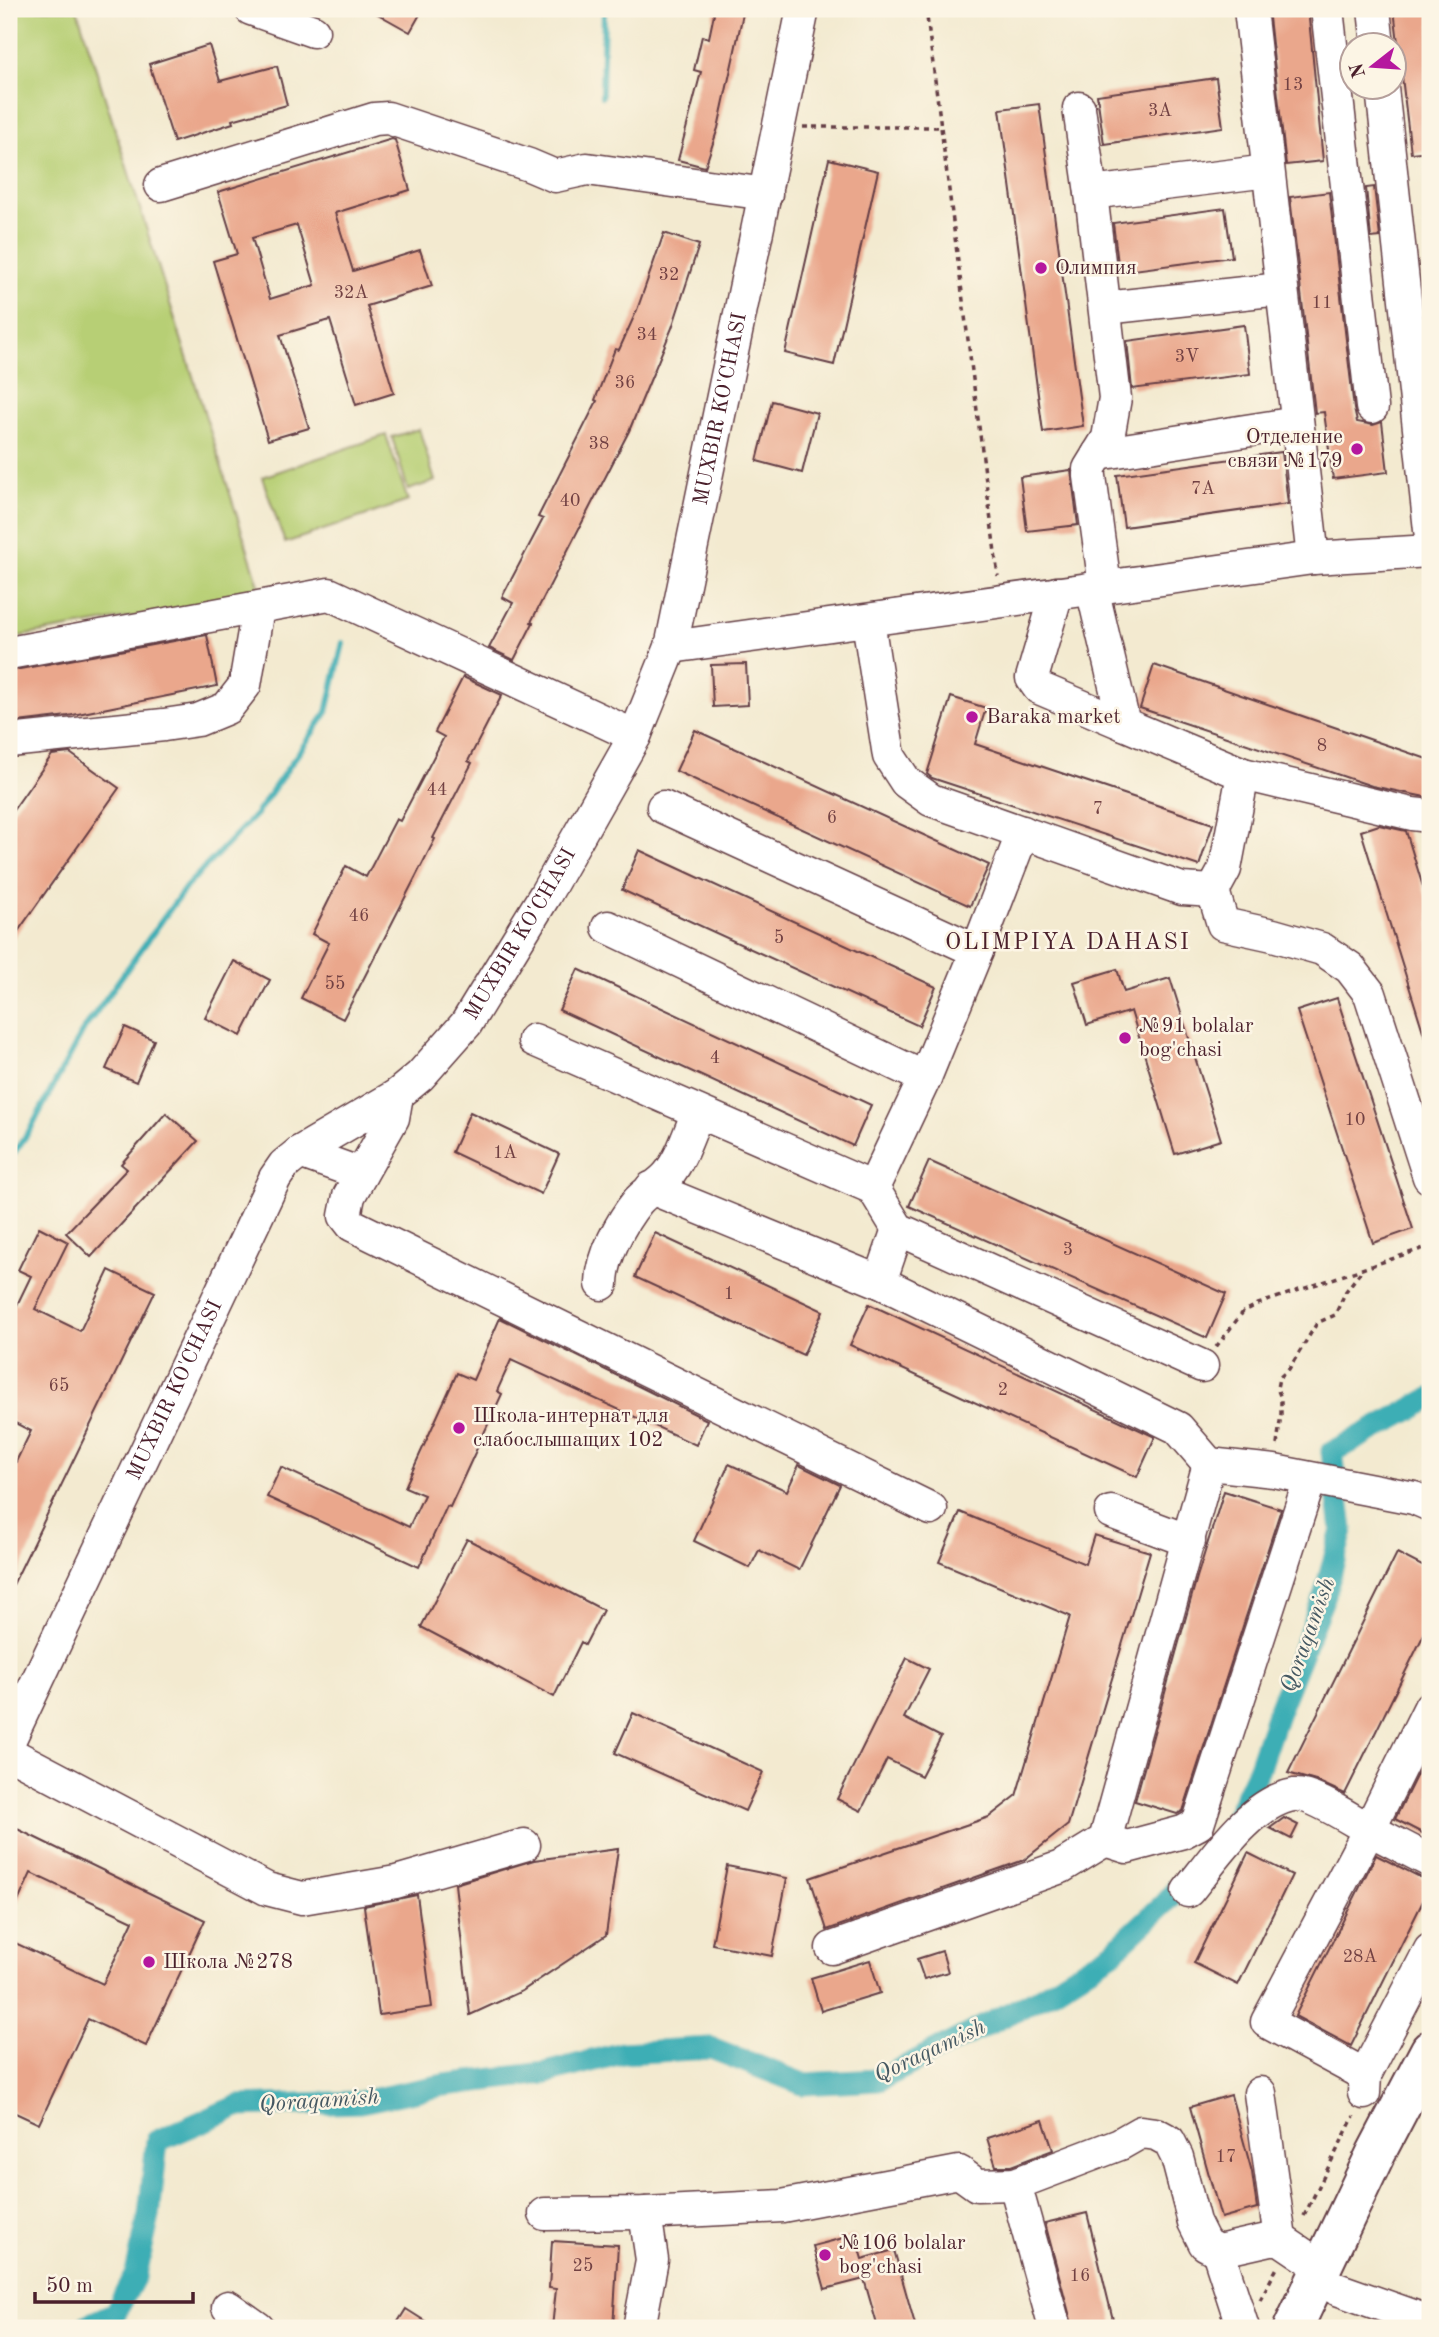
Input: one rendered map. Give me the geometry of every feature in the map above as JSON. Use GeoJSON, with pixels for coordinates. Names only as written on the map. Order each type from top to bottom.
{"type":"FeatureCollection","features":[{"type":"Feature","properties":{"kind":"main road"},"geometry":{"type":"LineString","coordinates":[[1317,2328],[1330,2278],[1376,2153],[1430,2050]]}},
{"type":"Feature","properties":{"kind":"main road"},"geometry":{"type":"LineString","coordinates":[[1293,2328],[1330,2278],[1430,2105]]}},
{"type":"Feature","properties":{"kind":"street"},"geometry":{"type":"LineString","coordinates":[[251,9],[313,32]]}},
{"type":"Feature","properties":{"kind":"street","name":"MUXBIR KO'CHASI"},"geometry":{"type":"LineString","coordinates":[[9,1741],[275,1178],[284,1165],[300,1153],[397,1095],[420,1076],[466,1024],[545,895],[635,736],[671,647],[803,9]]}},
{"type":"Feature","properties":{"kind":"street"},"geometry":{"type":"LineString","coordinates":[[1250,9],[1313,558]]}},
{"type":"Feature","properties":{"kind":"street"},"geometry":{"type":"LineString","coordinates":[[1326,9],[1372,407]]}},
{"type":"Feature","properties":{"kind":"street"},"geometry":{"type":"LineString","coordinates":[[1374,9],[1376,32]]}},
{"type":"Feature","properties":{"kind":"street"},"geometry":{"type":"LineString","coordinates":[[1384,102],[1430,530]]}},
{"type":"Feature","properties":{"kind":"street"},"geometry":{"type":"LineString","coordinates":[[1079,108],[1115,398],[1108,438],[1089,469],[1098,587],[1124,724]]}},
{"type":"Feature","properties":{"kind":"street"},"geometry":{"type":"LineString","coordinates":[[161,185],[388,118],[555,176],[587,169],[766,194]]}},
{"type":"Feature","properties":{"kind":"street"},"geometry":{"type":"LineString","coordinates":[[1091,193],[1268,172]]}},
{"type":"Feature","properties":{"kind":"street"},"geometry":{"type":"LineString","coordinates":[[1105,308],[1281,289]]}},
{"type":"Feature","properties":{"kind":"street"},"geometry":{"type":"LineString","coordinates":[[1098,454],[1297,424]]}},
{"type":"Feature","properties":{"kind":"street"},"geometry":{"type":"LineString","coordinates":[[671,647],[1313,558],[1430,551]]}},
{"type":"Feature","properties":{"kind":"street"},"geometry":{"type":"LineString","coordinates":[[1057,593],[1032,678],[1039,688],[1243,774],[1430,816]]}},
{"type":"Feature","properties":{"kind":"street"},"geometry":{"type":"LineString","coordinates":[[9,653],[329,594],[635,736]]}},
{"type":"Feature","properties":{"kind":"street"},"geometry":{"type":"LineString","coordinates":[[9,741],[187,722],[227,708],[245,685],[258,608]]}},
{"type":"Feature","properties":{"kind":"street"},"geometry":{"type":"LineString","coordinates":[[868,621],[889,756],[906,782],[930,800],[1182,890],[1213,891]]}},
{"type":"Feature","properties":{"kind":"street"},"geometry":{"type":"LineString","coordinates":[[1243,774],[1225,869],[1213,891],[1223,924],[1322,949],[1350,968],[1370,994],[1429,1177]]}},
{"type":"Feature","properties":{"kind":"street"},"geometry":{"type":"LineString","coordinates":[[663,807],[978,951]]}},
{"type":"Feature","properties":{"kind":"street"},"geometry":{"type":"LineString","coordinates":[[873,1188],[925,1078],[978,951],[1023,832]]}},
{"type":"Feature","properties":{"kind":"street"},"geometry":{"type":"LineString","coordinates":[[608,927],[925,1078]]}},
{"type":"Feature","properties":{"kind":"street"},"geometry":{"type":"LineString","coordinates":[[534,1040],[873,1188],[898,1228],[1202,1366]]}},
{"type":"Feature","properties":{"kind":"street"},"geometry":{"type":"LineString","coordinates":[[397,1095],[393,1118],[349,1196],[345,1216],[352,1225],[931,1509]]}},
{"type":"Feature","properties":{"kind":"street"},"geometry":{"type":"LineString","coordinates":[[602,1284],[602,1269],[624,1221],[639,1200],[666,1177],[677,1161],[698,1112]]}},
{"type":"Feature","properties":{"kind":"street"},"geometry":{"type":"LineString","coordinates":[[300,1153],[361,1174]]}},
{"type":"Feature","properties":{"kind":"street"},"geometry":{"type":"LineString","coordinates":[[651,1188],[880,1282],[1178,1428],[1209,1464],[1274,1471],[1422,1502]]}},
{"type":"Feature","properties":{"kind":"street"},"geometry":{"type":"LineString","coordinates":[[880,1282],[898,1228]]}},
{"type":"Feature","properties":{"kind":"street"},"geometry":{"type":"LineString","coordinates":[[832,1948],[1062,1867],[1105,1840],[1209,1464]]}},
{"type":"Feature","properties":{"kind":"street"},"geometry":{"type":"LineString","coordinates":[[1105,1840],[1127,1847],[1183,1832],[1198,1824],[1310,1479]]}},
{"type":"Feature","properties":{"kind":"street"},"geometry":{"type":"LineString","coordinates":[[1111,1512],[1189,1541]]}},
{"type":"Feature","properties":{"kind":"street"},"geometry":{"type":"LineString","coordinates":[[1430,1707],[1369,1830],[1267,2022],[1364,2085],[1430,1950]]}},
{"type":"Feature","properties":{"kind":"street"},"geometry":{"type":"LineString","coordinates":[[9,1753],[267,1889],[302,1898],[396,1882],[524,1846]]}},
{"type":"Feature","properties":{"kind":"street"},"geometry":{"type":"LineString","coordinates":[[1188,1891],[1224,1846],[1265,1805],[1296,1795],[1328,1805],[1369,1830],[1430,1861]]}},
{"type":"Feature","properties":{"kind":"street"},"geometry":{"type":"LineString","coordinates":[[1260,2093],[1284,2243]]}},
{"type":"Feature","properties":{"kind":"street"},"geometry":{"type":"LineString","coordinates":[[545,2214],[645,2213],[782,2206],[959,2172],[977,2185],[1015,2184],[1120,2144],[1141,2132],[1156,2134],[1169,2141],[1177,2157],[1194,2222],[1205,2244],[1218,2251],[1251,2316]]}},
{"type":"Feature","properties":{"kind":"street"},"geometry":{"type":"LineString","coordinates":[[1015,2184],[1055,2328]]}},
{"type":"Feature","properties":{"kind":"street"},"geometry":{"type":"LineString","coordinates":[[639,2328],[652,2260],[645,2213]]}},
{"type":"Feature","properties":{"kind":"street"},"geometry":{"type":"LineString","coordinates":[[1218,2251],[1270,2239],[1284,2243],[1330,2278],[1430,2322]]}},
{"type":"Feature","properties":{"kind":"street"},"geometry":{"type":"LineString","coordinates":[[228,2307],[258,2328]]}},
{"type":"Feature","properties":{"kind":"path"},"geometry":{"type":"LineString","coordinates":[[926,9],[1001,601]]}},
{"type":"Feature","properties":{"kind":"path"},"geometry":{"type":"LineString","coordinates":[[780,127],[941,127]]}},
{"type":"Feature","properties":{"kind":"path"},"geometry":{"type":"LineString","coordinates":[[1202,1366],[1244,1312],[1277,1296],[1430,1246]]}},
{"type":"Feature","properties":{"kind":"path"},"geometry":{"type":"LineString","coordinates":[[1274,1471],[1281,1414],[1281,1398],[1277,1388],[1279,1378],[1289,1369],[1317,1323],[1335,1315],[1346,1291],[1363,1268]]}},
{"type":"Feature","properties":{"kind":"path"},"geometry":{"type":"LineString","coordinates":[[1251,2316],[1284,2243],[1364,2085]]}},
{"type":"Feature","properties":{"kind":"green space"},"geometry":{"type":"Polygon","coordinates":[[[9,9],[77,9],[262,595],[9,638],[9,9]]]}},
{"type":"Feature","properties":{"kind":"green space"},"geometry":{"type":"Polygon","coordinates":[[[419,429],[435,481],[408,490],[392,437],[419,429]]]}},
{"type":"Feature","properties":{"kind":"green space"},"geometry":{"type":"Polygon","coordinates":[[[386,435],[408,501],[285,543],[262,477],[386,435]]]}},
{"type":"Feature","properties":{"kind":"building"},"geometry":{"type":"Polygon","coordinates":[[[369,9],[423,9],[410,32],[369,9]]]}},
{"type":"Feature","properties":{"kind":"building"},"geometry":{"type":"Polygon","coordinates":[[[715,9],[744,9],[718,128],[705,167],[678,160],[701,72],[694,70],[702,36],[709,38],[715,9]]]}},
{"type":"Feature","properties":{"kind":"building"},"geometry":{"type":"Polygon","coordinates":[[[1268,9],[1308,9],[1323,161],[1286,165],[1268,9]]]}},
{"type":"Feature","properties":{"kind":"building"},"geometry":{"type":"Polygon","coordinates":[[[1394,9],[1430,9],[1430,151],[1411,153],[1405,102],[1408,102],[1408,32],[1397,32],[1394,9]]]}},
{"type":"Feature","properties":{"kind":"building"},"geometry":{"type":"Polygon","coordinates":[[[209,45],[220,81],[277,66],[287,105],[232,120],[233,123],[174,142],[149,64],[209,45]]]}},
{"type":"Feature","properties":{"kind":"building"},"geometry":{"type":"Polygon","coordinates":[[[1216,78],[1223,127],[1104,144],[1097,95],[1216,78]]]}},
{"type":"Feature","properties":{"kind":"building","name":"Олимпия"},"geometry":{"type":"Polygon","coordinates":[[[1039,104],[1083,426],[1043,432],[1000,109],[1039,104]]]}},
{"type":"Feature","properties":{"kind":"building"},"geometry":{"type":"Polygon","coordinates":[[[395,140],[410,190],[335,213],[353,271],[420,250],[432,286],[367,306],[394,393],[356,405],[330,320],[280,335],[309,428],[268,440],[213,261],[237,254],[218,192],[395,140]],[[297,225],[252,238],[270,299],[315,285],[297,225]]]}},
{"type":"Feature","properties":{"kind":"building"},"geometry":{"type":"Polygon","coordinates":[[[829,159],[878,171],[834,365],[785,353],[829,159]]]}},
{"type":"Feature","properties":{"kind":"building"},"geometry":{"type":"Polygon","coordinates":[[[1374,187],[1380,237],[1371,238],[1366,188],[1374,187]]]}},
{"type":"Feature","properties":{"kind":"building"},"geometry":{"type":"Polygon","coordinates":[[[1329,192],[1354,409],[1357,422],[1373,425],[1382,422],[1388,472],[1333,479],[1324,412],[1315,413],[1290,197],[1329,192]]]}},
{"type":"Feature","properties":{"kind":"building"},"geometry":{"type":"Polygon","coordinates":[[[1225,208],[1232,257],[1119,272],[1113,223],[1225,208]]]}},
{"type":"Feature","properties":{"kind":"building"},"geometry":{"type":"Polygon","coordinates":[[[664,233],[699,245],[672,328],[629,431],[514,660],[489,648],[513,603],[502,597],[543,519],[538,517],[597,401],[595,400],[615,349],[619,350],[637,310],[664,233]]]}},
{"type":"Feature","properties":{"kind":"building"},"geometry":{"type":"Polygon","coordinates":[[[1244,325],[1250,374],[1132,389],[1127,341],[1244,325]]]}},
{"type":"Feature","properties":{"kind":"building"},"geometry":{"type":"Polygon","coordinates":[[[772,401],[817,413],[802,473],[757,461],[772,401]]]}},
{"type":"Feature","properties":{"kind":"building"},"geometry":{"type":"Polygon","coordinates":[[[1282,452],[1288,504],[1124,527],[1117,475],[1282,452]]]}},
{"type":"Feature","properties":{"kind":"building"},"geometry":{"type":"Polygon","coordinates":[[[1071,470],[1078,525],[1027,531],[1020,477],[1071,470]]]}},
{"type":"Feature","properties":{"kind":"building"},"geometry":{"type":"Polygon","coordinates":[[[207,635],[217,686],[68,716],[9,723],[9,671],[207,635]]]}},
{"type":"Feature","properties":{"kind":"building"},"geometry":{"type":"Polygon","coordinates":[[[746,664],[748,705],[713,707],[711,665],[746,664]]]}},
{"type":"Feature","properties":{"kind":"building"},"geometry":{"type":"Polygon","coordinates":[[[1154,665],[1430,760],[1430,798],[1372,786],[1140,708],[1154,665]]]}},
{"type":"Feature","properties":{"kind":"building"},"geometry":{"type":"Polygon","coordinates":[[[463,677],[502,695],[468,761],[472,763],[433,838],[435,839],[343,1019],[301,998],[329,943],[312,934],[346,866],[366,877],[396,819],[400,821],[444,737],[435,732],[463,677]]]}},
{"type":"Feature","properties":{"kind":"building"},"geometry":{"type":"Polygon","coordinates":[[[951,697],[986,708],[975,744],[1213,824],[1199,866],[932,778],[927,774],[951,697]]]}},
{"type":"Feature","properties":{"kind":"building"},"geometry":{"type":"Polygon","coordinates":[[[695,730],[989,865],[970,906],[676,771],[695,730]]]}},
{"type":"Feature","properties":{"kind":"building"},"geometry":{"type":"Polygon","coordinates":[[[70,753],[119,788],[9,944],[9,816],[52,755],[70,753]]]}},
{"type":"Feature","properties":{"kind":"building"},"geometry":{"type":"Polygon","coordinates":[[[1379,825],[1406,831],[1430,910],[1430,1040],[1426,1041],[1361,831],[1379,825]]]}},
{"type":"Feature","properties":{"kind":"building"},"geometry":{"type":"Polygon","coordinates":[[[639,850],[936,987],[919,1026],[622,890],[639,850]]]}},
{"type":"Feature","properties":{"kind":"building"},"geometry":{"type":"Polygon","coordinates":[[[234,961],[270,980],[241,1036],[205,1018],[234,961]]]}},
{"type":"Feature","properties":{"kind":"building"},"geometry":{"type":"Polygon","coordinates":[[[578,969],[871,1105],[853,1146],[559,1010],[578,969]]]}},
{"type":"Feature","properties":{"kind":"building"},"geometry":{"type":"Polygon","coordinates":[[[1117,969],[1124,992],[1170,978],[1221,1140],[1175,1154],[1131,1011],[1087,1025],[1074,982],[1117,969]]]}},
{"type":"Feature","properties":{"kind":"building"},"geometry":{"type":"Polygon","coordinates":[[[1337,998],[1413,1229],[1373,1243],[1297,1011],[1337,998]]]}},
{"type":"Feature","properties":{"kind":"building"},"geometry":{"type":"Polygon","coordinates":[[[125,1027],[154,1040],[136,1082],[106,1069],[125,1027]]]}},
{"type":"Feature","properties":{"kind":"building"},"geometry":{"type":"Polygon","coordinates":[[[470,1112],[559,1154],[541,1194],[452,1152],[470,1112]]]}},
{"type":"Feature","properties":{"kind":"building"},"geometry":{"type":"Polygon","coordinates":[[[166,1113],[198,1141],[91,1257],[66,1233],[127,1169],[121,1164],[166,1113]]]}},
{"type":"Feature","properties":{"kind":"building"},"geometry":{"type":"Polygon","coordinates":[[[929,1161],[1226,1294],[1207,1338],[909,1206],[929,1161]]]}},
{"type":"Feature","properties":{"kind":"building"},"geometry":{"type":"Polygon","coordinates":[[[39,1227],[68,1242],[35,1309],[80,1331],[109,1270],[155,1292],[9,1593],[9,1476],[31,1431],[9,1420],[9,1300],[17,1305],[31,1276],[18,1270],[39,1227]]]}},
{"type":"Feature","properties":{"kind":"building"},"geometry":{"type":"Polygon","coordinates":[[[655,1233],[823,1311],[803,1355],[635,1277],[655,1233]]]}},
{"type":"Feature","properties":{"kind":"building"},"geometry":{"type":"Polygon","coordinates":[[[869,1304],[1155,1437],[1137,1477],[850,1345],[869,1304]]]}},
{"type":"Feature","properties":{"kind":"building","name":"Школа-интернат для слабослышащих 102"},"geometry":{"type":"Polygon","coordinates":[[[500,1318],[707,1420],[696,1445],[511,1360],[497,1391],[502,1394],[419,1567],[267,1497],[281,1467],[409,1527],[424,1495],[405,1487],[457,1373],[473,1380],[500,1318]]]}},
{"type":"Feature","properties":{"kind":"building"},"geometry":{"type":"Polygon","coordinates":[[[729,1464],[787,1491],[799,1465],[840,1485],[799,1570],[759,1550],[750,1568],[694,1541],[729,1464]]]}},
{"type":"Feature","properties":{"kind":"building"},"geometry":{"type":"Polygon","coordinates":[[[1224,1491],[1281,1509],[1183,1811],[1177,1814],[1135,1801],[1197,1577],[1224,1491]]]}},
{"type":"Feature","properties":{"kind":"building"},"geometry":{"type":"Polygon","coordinates":[[[960,1512],[1085,1564],[1094,1535],[1150,1552],[1068,1825],[1024,1860],[827,1930],[810,1878],[989,1817],[1016,1796],[1070,1616],[939,1562],[960,1512]]]}},
{"type":"Feature","properties":{"kind":"building"},"geometry":{"type":"Polygon","coordinates":[[[467,1539],[603,1610],[585,1645],[581,1642],[554,1697],[421,1627],[467,1539]]]}},
{"type":"Feature","properties":{"kind":"building"},"geometry":{"type":"Polygon","coordinates":[[[1397,1553],[1430,1570],[1430,1622],[1345,1794],[1319,1782],[1288,1773],[1397,1553]]]}},
{"type":"Feature","properties":{"kind":"building"},"geometry":{"type":"Polygon","coordinates":[[[907,1658],[929,1669],[904,1718],[941,1737],[921,1776],[887,1759],[861,1811],[837,1799],[907,1658]]]}},
{"type":"Feature","properties":{"kind":"building"},"geometry":{"type":"Polygon","coordinates":[[[633,1713],[763,1772],[745,1811],[615,1753],[633,1713]]]}},
{"type":"Feature","properties":{"kind":"building"},"geometry":{"type":"Polygon","coordinates":[[[1430,1748],[1430,1837],[1395,1819],[1430,1748]]]}},
{"type":"Feature","properties":{"kind":"building"},"geometry":{"type":"Polygon","coordinates":[[[1284,1818],[1298,1825],[1291,1839],[1270,1828],[1284,1818]]]}},
{"type":"Feature","properties":{"kind":"building","name":"Школа №278"},"geometry":{"type":"Polygon","coordinates":[[[9,1825],[205,1920],[146,2046],[88,2019],[39,2124],[9,2110],[9,1940],[103,1984],[133,1921],[31,1873],[9,1921],[9,1825]]]}},
{"type":"Feature","properties":{"kind":"building"},"geometry":{"type":"Polygon","coordinates":[[[618,1849],[606,1935],[522,1991],[470,2015],[455,1884],[534,1860],[618,1849]]]}},
{"type":"Feature","properties":{"kind":"building"},"geometry":{"type":"Polygon","coordinates":[[[1248,1853],[1292,1875],[1238,1985],[1194,1963],[1248,1853]]]}},
{"type":"Feature","properties":{"kind":"building"},"geometry":{"type":"Polygon","coordinates":[[[1376,1855],[1430,1882],[1430,1887],[1351,2046],[1295,2016],[1376,1855]]]}},
{"type":"Feature","properties":{"kind":"building"},"geometry":{"type":"Polygon","coordinates":[[[727,1866],[787,1878],[772,1956],[712,1944],[727,1866]]]}},
{"type":"Feature","properties":{"kind":"building"},"geometry":{"type":"Polygon","coordinates":[[[417,1895],[432,2007],[379,2015],[364,1906],[417,1895]]]}},
{"type":"Feature","properties":{"kind":"building"},"geometry":{"type":"Polygon","coordinates":[[[942,1951],[948,1972],[924,1979],[917,1959],[942,1951]]]}},
{"type":"Feature","properties":{"kind":"building"},"geometry":{"type":"Polygon","coordinates":[[[870,1960],[880,1993],[821,2011],[811,1978],[870,1960]]]}},
{"type":"Feature","properties":{"kind":"building"},"geometry":{"type":"Polygon","coordinates":[[[1231,2095],[1252,2172],[1257,2208],[1221,2218],[1190,2107],[1231,2095]]]}},
{"type":"Feature","properties":{"kind":"building"},"geometry":{"type":"Polygon","coordinates":[[[1043,2120],[1053,2150],[1011,2166],[996,2166],[987,2138],[1043,2120]]]}},
{"type":"Feature","properties":{"kind":"building"},"geometry":{"type":"Polygon","coordinates":[[[1087,2213],[1115,2328],[1073,2328],[1045,2223],[1087,2213]]]}},
{"type":"Feature","properties":{"kind":"building"},"geometry":{"type":"Polygon","coordinates":[[[855,2235],[862,2259],[894,2250],[916,2328],[878,2328],[864,2279],[825,2289],[813,2246],[855,2235]]]}},
{"type":"Feature","properties":{"kind":"building"},"geometry":{"type":"Polygon","coordinates":[[[552,2241],[618,2245],[613,2328],[552,2328],[556,2289],[549,2288],[552,2241]]]}},
{"type":"Feature","properties":{"kind":"building"},"geometry":{"type":"Polygon","coordinates":[[[406,2309],[436,2328],[394,2328],[406,2309]]]}},
{"type":"Feature","properties":{"kind":"waterway"},"geometry":{"type":"LineString","coordinates":[[602,96],[604,9]]}},
{"type":"Feature","properties":{"kind":"waterway"},"geometry":{"type":"LineString","coordinates":[[9,1160],[30,1130],[84,1029],[186,887],[256,814],[327,712],[343,643]]}},
{"type":"Feature","properties":{"kind":"waterway","name":"Qoraqamish"},"geometry":{"type":"LineString","coordinates":[[1230,1830],[1258,1770],[1277,1714],[1325,1594],[1342,1530],[1332,1452],[1430,1399]]}},
{"type":"Feature","properties":{"kind":"waterway","name":"Qoraqamish"},"geometry":{"type":"LineString","coordinates":[[82,2328],[115,2313],[136,2274],[149,2216],[157,2141],[238,2106],[360,2102],[444,2085],[546,2073],[622,2053],[711,2048],[803,2084],[879,2080],[1043,1996],[1113,1952],[1164,1904],[1193,1871]]}},
{"type":"Feature","properties":{"kind":"place","name":"Олимпия"},"geometry":{"type":"Point","coordinates":[1041,268]}},
{"type":"Feature","properties":{"kind":"place","name":"Отделение связи №179"},"geometry":{"type":"Point","coordinates":[1357,449]}},
{"type":"Feature","properties":{"kind":"place","name":"Baraka market"},"geometry":{"type":"Point","coordinates":[972,717]}},
{"type":"Feature","properties":{"kind":"place","name":"№91 bolalar bog'chasi"},"geometry":{"type":"Point","coordinates":[1125,1038]}},
{"type":"Feature","properties":{"kind":"place","name":"Школа-интернат для слабослышащих 102"},"geometry":{"type":"Point","coordinates":[459,1428]}},
{"type":"Feature","properties":{"kind":"place","name":"Школа №278"},"geometry":{"type":"Point","coordinates":[149,1962]}},
{"type":"Feature","properties":{"kind":"place","name":"№106 bolalar bog'chasi"},"geometry":{"type":"Point","coordinates":[825,2255]}},
{"type":"Feature","properties":{"kind":"district","name":"OLIMPIYA DAHASI"},"geometry":{"type":"Point","coordinates":[1068,942]}}]}
